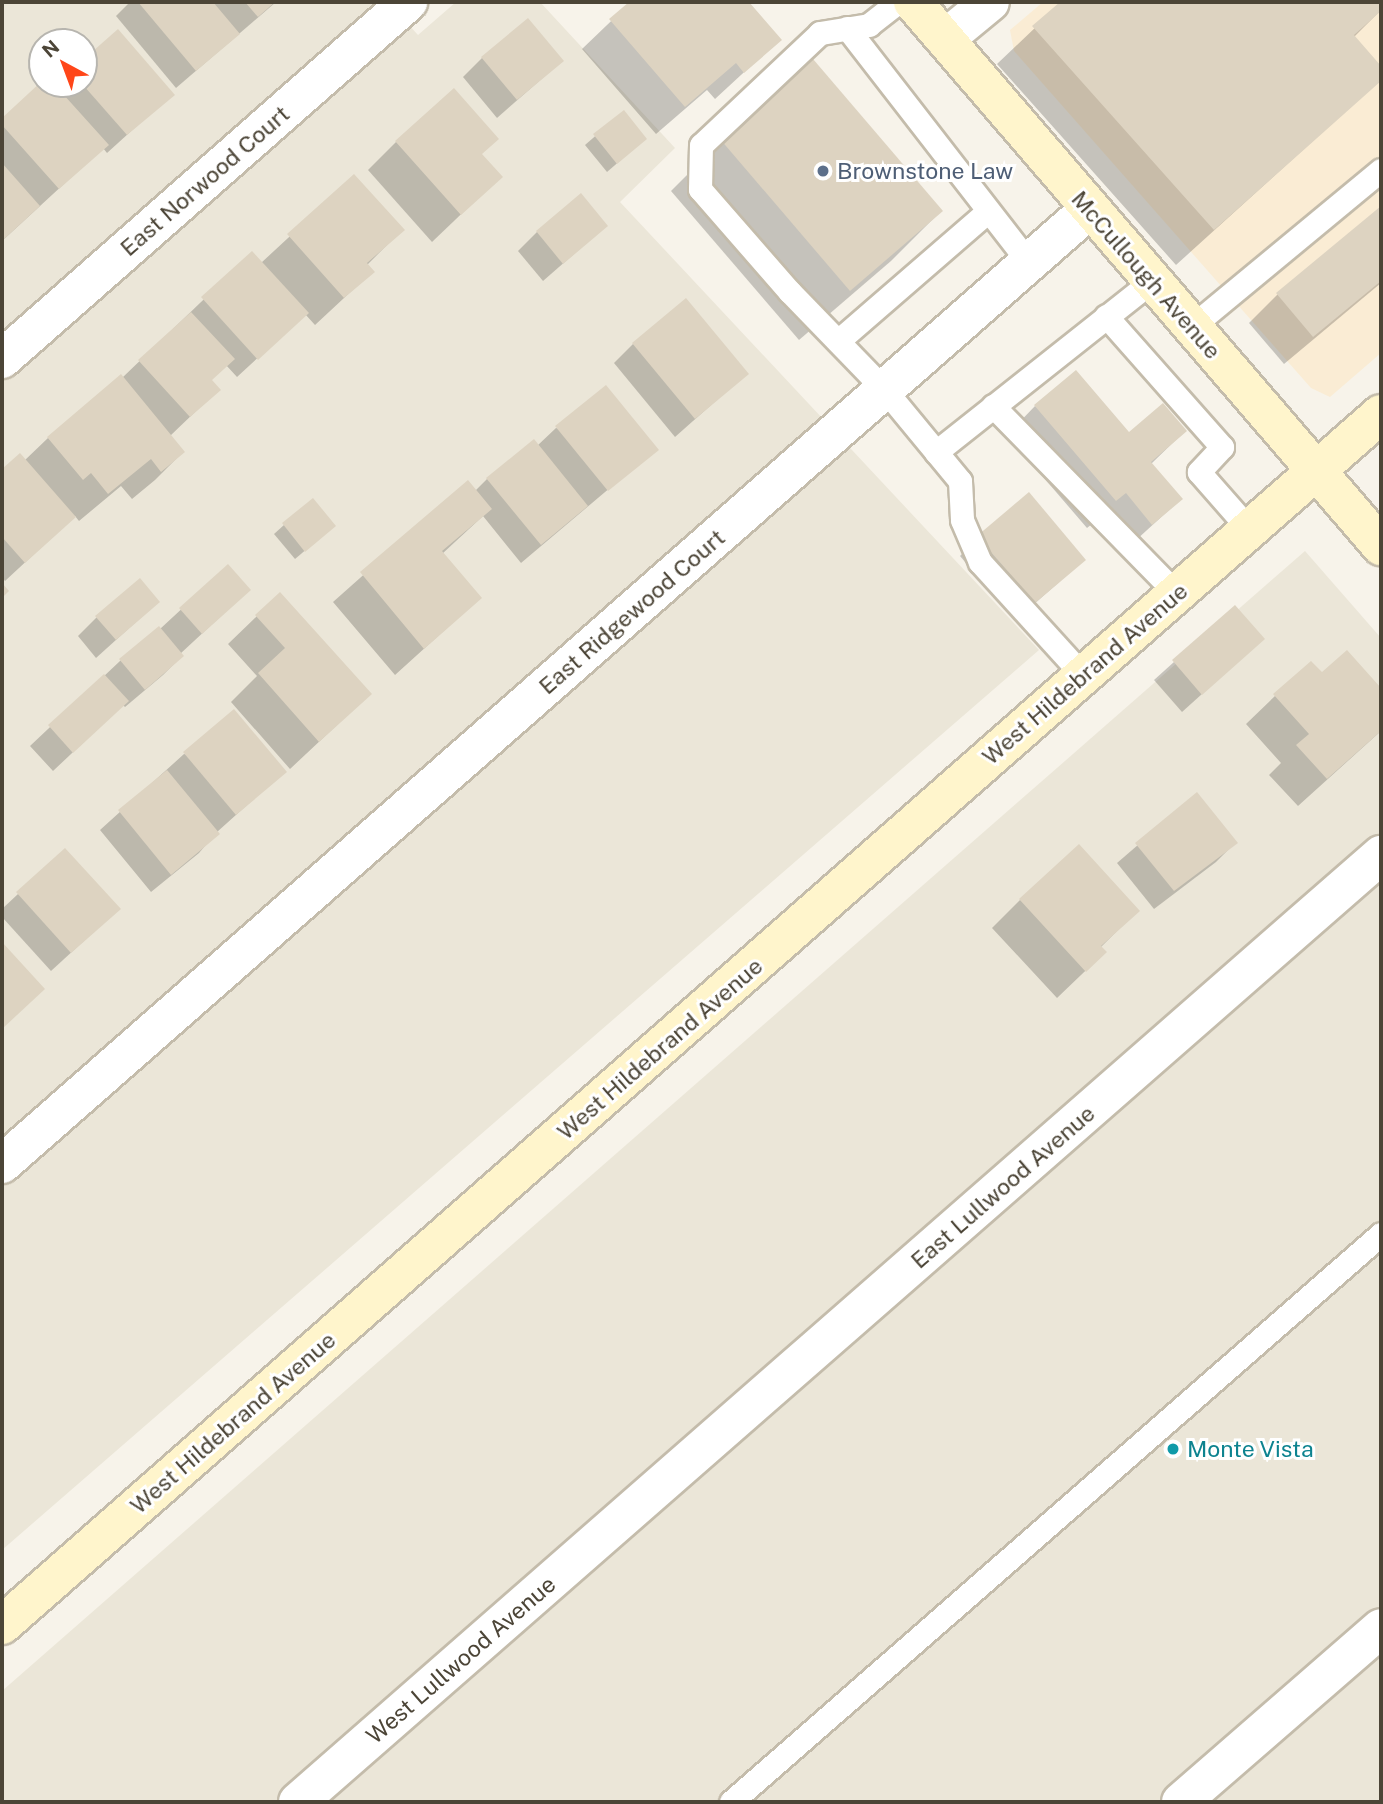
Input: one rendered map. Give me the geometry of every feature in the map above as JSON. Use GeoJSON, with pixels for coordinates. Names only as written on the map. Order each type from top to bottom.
{"type":"FeatureCollection","features":[{"type":"Feature","properties":{"kind":"main road","name":"McCullough Avenue"},"geometry":{"type":"LineString","coordinates":[[913,2],[1381,546]]}},
{"type":"Feature","properties":{"kind":"main road","name":"West Hildebrand Avenue"},"geometry":{"type":"LineString","coordinates":[[2,1625],[1315,470],[1381,415]]}},
{"type":"Feature","properties":{"kind":"street","name":"East Norwood Court"},"geometry":{"type":"LineString","coordinates":[[2,359],[408,2]]}},
{"type":"Feature","properties":{"kind":"street"},"geometry":{"type":"LineString","coordinates":[[946,39],[990,2]]}},
{"type":"Feature","properties":{"kind":"street","name":"East Ridgewood Court"},"geometry":{"type":"LineString","coordinates":[[2,1164],[174,1016],[1090,209]]}},
{"type":"Feature","properties":{"kind":"street","name":"East Lullwood Avenue"},"geometry":{"type":"LineString","coordinates":[[624,1518],[1381,855]]}},
{"type":"Feature","properties":{"kind":"street","name":"West Lullwood Avenue"},"geometry":{"type":"LineString","coordinates":[[298,1802],[624,1518]]}},
{"type":"Feature","properties":{"kind":"street"},"geometry":{"type":"LineString","coordinates":[[1181,1802],[1381,1628]]}},
{"type":"Feature","properties":{"kind":"lane"},"geometry":{"type":"LineString","coordinates":[[898,2],[869,24],[820,33],[701,145],[700,189],[885,390],[960,481],[962,520],[980,562],[1083,675]]}},
{"type":"Feature","properties":{"kind":"lane"},"geometry":{"type":"LineString","coordinates":[[847,28],[1029,262]]}},
{"type":"Feature","properties":{"kind":"lane"},"geometry":{"type":"LineString","coordinates":[[1191,327],[1381,170]]}},
{"type":"Feature","properties":{"kind":"lane"},"geometry":{"type":"LineString","coordinates":[[838,341],[988,211]]}},
{"type":"Feature","properties":{"kind":"lane"},"geometry":{"type":"LineString","coordinates":[[936,452],[1152,281]]}},
{"type":"Feature","properties":{"kind":"lane"},"geometry":{"type":"LineString","coordinates":[[1106,316],[1222,447],[1199,471],[1249,529]]}},
{"type":"Feature","properties":{"kind":"lane"},"geometry":{"type":"LineString","coordinates":[[993,406],[1176,593]]}},
{"type":"Feature","properties":{"kind":"lane"},"geometry":{"type":"LineString","coordinates":[[731,1802],[1381,1234]]}},
{"type":"Feature","properties":{"kind":"shaded area"},"geometry":{"type":"Polygon","coordinates":[[[2,2],[388,2],[418,35],[456,2],[540,2],[675,148],[620,202],[1039,650],[2,1550],[2,2]]]}},
{"type":"Feature","properties":{"kind":"shaded area"},"geometry":{"type":"Polygon","coordinates":[[[1043,2],[1381,2],[1381,353],[1330,397],[1311,388],[1014,51],[1010,30],[1043,2]]]}},
{"type":"Feature","properties":{"kind":"shaded area"},"geometry":{"type":"Polygon","coordinates":[[[1305,551],[1381,638],[1381,1802],[2,1802],[2,1691],[1305,551]]]}},
{"type":"Feature","properties":{"kind":"building"},"geometry":{"type":"Polygon","coordinates":[[[138,2],[213,2],[240,34],[196,71],[138,2]]]}},
{"type":"Feature","properties":{"kind":"building"},"geometry":{"type":"Polygon","coordinates":[[[245,2],[275,2],[258,17],[245,2]]]}},
{"type":"Feature","properties":{"kind":"building"},"geometry":{"type":"Polygon","coordinates":[[[629,2],[749,2],[782,40],[744,73],[736,63],[685,107],[609,19],[629,2]]]}},
{"type":"Feature","properties":{"kind":"building"},"geometry":{"type":"Polygon","coordinates":[[[1060,2],[1381,2],[1381,11],[1354,35],[1381,66],[1381,81],[1214,230],[1032,26],[1060,2]]]}},
{"type":"Feature","properties":{"kind":"building"},"geometry":{"type":"Polygon","coordinates":[[[528,18],[564,61],[517,100],[481,57],[528,18]]]}},
{"type":"Feature","properties":{"kind":"building"},"geometry":{"type":"Polygon","coordinates":[[[118,29],[175,95],[127,135],[95,98],[98,98],[98,47],[118,29]]]}},
{"type":"Feature","properties":{"kind":"building"},"geometry":{"type":"Polygon","coordinates":[[[813,59],[943,211],[850,291],[720,139],[813,59]]]}},
{"type":"Feature","properties":{"kind":"building"},"geometry":{"type":"Polygon","coordinates":[[[454,88],[499,139],[482,154],[503,177],[461,215],[395,141],[454,88]]]}},
{"type":"Feature","properties":{"kind":"building"},"geometry":{"type":"Polygon","coordinates":[[[28,94],[28,98],[67,98],[109,145],[59,189],[2,125],[2,118],[28,94]]]}},
{"type":"Feature","properties":{"kind":"building"},"geometry":{"type":"Polygon","coordinates":[[[624,110],[647,139],[617,164],[593,134],[624,110]]]}},
{"type":"Feature","properties":{"kind":"building"},"geometry":{"type":"Polygon","coordinates":[[[2,163],[40,206],[2,241],[2,163]]]}},
{"type":"Feature","properties":{"kind":"building"},"geometry":{"type":"Polygon","coordinates":[[[354,174],[405,230],[367,263],[375,272],[344,298],[287,234],[354,174]]]}},
{"type":"Feature","properties":{"kind":"building"},"geometry":{"type":"Polygon","coordinates":[[[581,193],[608,226],[563,264],[536,231],[581,193]]]}},
{"type":"Feature","properties":{"kind":"building"},"geometry":{"type":"Polygon","coordinates":[[[1381,206],[1381,281],[1313,337],[1276,293],[1381,206]]]}},
{"type":"Feature","properties":{"kind":"building"},"geometry":{"type":"Polygon","coordinates":[[[252,251],[309,313],[258,360],[201,297],[252,251]]]}},
{"type":"Feature","properties":{"kind":"building"},"geometry":{"type":"Polygon","coordinates":[[[686,298],[749,374],[695,419],[632,343],[686,298]]]}},
{"type":"Feature","properties":{"kind":"building"},"geometry":{"type":"Polygon","coordinates":[[[191,312],[235,359],[212,380],[221,390],[190,417],[138,360],[191,312]]]}},
{"type":"Feature","properties":{"kind":"building"},"geometry":{"type":"Polygon","coordinates":[[[1076,370],[1129,432],[1163,403],[1187,431],[1151,462],[1183,499],[1152,525],[1126,493],[1116,501],[1034,405],[1076,370]]]}},
{"type":"Feature","properties":{"kind":"building"},"geometry":{"type":"Polygon","coordinates":[[[121,374],[185,452],[161,472],[151,459],[108,494],[91,473],[83,480],[47,437],[121,374]]]}},
{"type":"Feature","properties":{"kind":"building"},"geometry":{"type":"Polygon","coordinates":[[[606,385],[659,450],[608,491],[555,426],[606,385]]]}},
{"type":"Feature","properties":{"kind":"building"},"geometry":{"type":"Polygon","coordinates":[[[534,439],[588,506],[541,545],[486,478],[534,439]]]}},
{"type":"Feature","properties":{"kind":"building"},"geometry":{"type":"Polygon","coordinates":[[[20,453],[76,517],[25,563],[2,537],[2,469],[20,453]]]}},
{"type":"Feature","properties":{"kind":"building"},"geometry":{"type":"Polygon","coordinates":[[[468,480],[492,509],[442,551],[482,598],[424,649],[360,572],[468,480]]]}},
{"type":"Feature","properties":{"kind":"building"},"geometry":{"type":"Polygon","coordinates":[[[1029,492],[1086,560],[1035,603],[977,536],[1029,492]]]}},
{"type":"Feature","properties":{"kind":"building"},"geometry":{"type":"Polygon","coordinates":[[[313,498],[336,526],[305,552],[282,523],[313,498]]]}},
{"type":"Feature","properties":{"kind":"building"},"geometry":{"type":"Polygon","coordinates":[[[228,564],[251,590],[202,634],[179,608],[228,564]]]}},
{"type":"Feature","properties":{"kind":"building"},"geometry":{"type":"Polygon","coordinates":[[[140,578],[160,602],[116,640],[95,616],[140,578]]]}},
{"type":"Feature","properties":{"kind":"building"},"geometry":{"type":"Polygon","coordinates":[[[2,583],[9,591],[2,598],[2,583]]]}},
{"type":"Feature","properties":{"kind":"building"},"geometry":{"type":"Polygon","coordinates":[[[280,592],[372,694],[319,742],[258,673],[285,648],[255,615],[280,592]]]}},
{"type":"Feature","properties":{"kind":"building"},"geometry":{"type":"Polygon","coordinates":[[[1235,605],[1265,639],[1202,695],[1172,660],[1235,605]]]}},
{"type":"Feature","properties":{"kind":"building"},"geometry":{"type":"Polygon","coordinates":[[[159,626],[184,656],[145,690],[119,659],[159,626]]]}},
{"type":"Feature","properties":{"kind":"building"},"geometry":{"type":"Polygon","coordinates":[[[1347,650],[1381,688],[1381,731],[1327,779],[1296,745],[1309,734],[1273,694],[1311,661],[1322,672],[1347,650]]]}},
{"type":"Feature","properties":{"kind":"building"},"geometry":{"type":"Polygon","coordinates":[[[104,674],[129,701],[73,753],[48,725],[104,674]]]}},
{"type":"Feature","properties":{"kind":"building"},"geometry":{"type":"Polygon","coordinates":[[[234,709],[287,772],[236,815],[183,752],[234,709]]]}},
{"type":"Feature","properties":{"kind":"building"},"geometry":{"type":"Polygon","coordinates":[[[167,770],[220,834],[171,875],[118,810],[167,770]]]}},
{"type":"Feature","properties":{"kind":"building"},"geometry":{"type":"Polygon","coordinates":[[[1197,792],[1238,843],[1174,891],[1135,843],[1197,792]]]}},
{"type":"Feature","properties":{"kind":"building"},"geometry":{"type":"Polygon","coordinates":[[[1079,844],[1140,911],[1101,946],[1107,952],[1086,972],[1019,899],[1079,844]]]}},
{"type":"Feature","properties":{"kind":"building"},"geometry":{"type":"Polygon","coordinates":[[[65,848],[121,909],[71,953],[16,892],[65,848]]]}},
{"type":"Feature","properties":{"kind":"building"},"geometry":{"type":"Polygon","coordinates":[[[2,942],[45,989],[2,1029],[2,942]]]}},
{"type":"Feature","properties":{"kind":"place","name":"Brownstone Law"},"geometry":{"type":"Point","coordinates":[823,171]}},
{"type":"Feature","properties":{"kind":"place","name":"Monte Vista"},"geometry":{"type":"Point","coordinates":[1173,1449]}}]}
